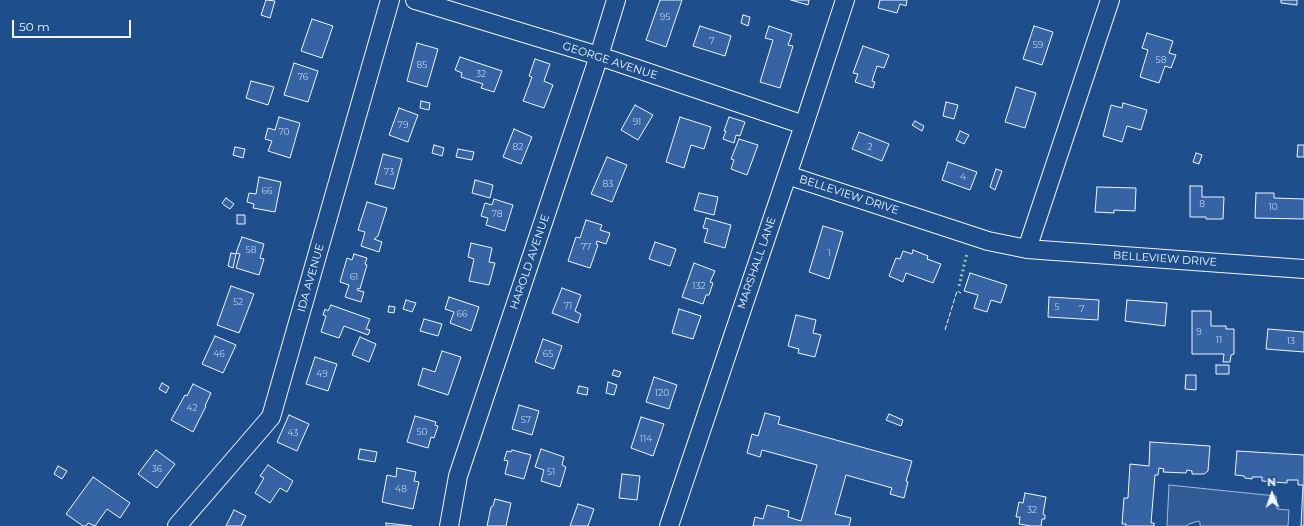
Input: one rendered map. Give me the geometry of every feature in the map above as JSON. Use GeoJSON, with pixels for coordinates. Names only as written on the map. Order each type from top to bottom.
{"type":"FeatureCollection","features":[{"type":"Feature","properties":{"kind":"street","name":"IDA AVENUE"},"geometry":{"type":"LineString","coordinates":[[177,526],[271,417],[390,0]]}},
{"type":"Feature","properties":{"kind":"street","name":"GEORGE AVENUE"},"geometry":{"type":"LineString","coordinates":[[415,0],[599,56],[804,125]]}},
{"type":"Feature","properties":{"kind":"street","name":"HAROLD AVENUE"},"geometry":{"type":"LineString","coordinates":[[449,526],[458,476],[599,56],[616,0]]}},
{"type":"Feature","properties":{"kind":"street","name":"MARSHALL LANE"},"geometry":{"type":"LineString","coordinates":[[668,526],[804,125],[844,0]]}},
{"type":"Feature","properties":{"kind":"street"},"geometry":{"type":"LineString","coordinates":[[1027,249],[1110,0]]}},
{"type":"Feature","properties":{"kind":"street","name":"BELLEVIEW DRIVE"},"geometry":{"type":"LineString","coordinates":[[787,175],[988,241],[1027,249],[1304,269]]}},
{"type":"Feature","properties":{"kind":"shaded area"},"geometry":{"type":"Polygon","coordinates":[[[1169,485],[1276,496],[1277,509],[1289,510],[1288,526],[1200,526],[1200,522],[1198,521],[1186,526],[1167,526],[1169,485]]]}},
{"type":"Feature","properties":{"kind":"building"},"geometry":{"type":"Polygon","coordinates":[[[266,0],[275,1],[270,18],[261,15],[266,0]]]}},
{"type":"Feature","properties":{"kind":"building"},"geometry":{"type":"Polygon","coordinates":[[[660,0],[682,0],[666,47],[646,40],[660,0]]]}},
{"type":"Feature","properties":{"kind":"building"},"geometry":{"type":"Polygon","coordinates":[[[791,0],[809,0],[808,5],[791,0]]]}},
{"type":"Feature","properties":{"kind":"building"},"geometry":{"type":"Polygon","coordinates":[[[880,0],[907,0],[906,6],[900,4],[897,13],[878,8],[880,0]]]}},
{"type":"Feature","properties":{"kind":"building"},"geometry":{"type":"Polygon","coordinates":[[[1281,0],[1297,0],[1297,5],[1281,3],[1281,0]]]}},
{"type":"Feature","properties":{"kind":"building"},"geometry":{"type":"Polygon","coordinates":[[[743,15],[750,17],[748,26],[741,23],[743,15]]]}},
{"type":"Feature","properties":{"kind":"building"},"geometry":{"type":"Polygon","coordinates":[[[312,19],[333,26],[322,58],[301,51],[312,19]]]}},
{"type":"Feature","properties":{"kind":"building"},"geometry":{"type":"Polygon","coordinates":[[[700,26],[731,36],[725,56],[693,46],[700,26]]]}},
{"type":"Feature","properties":{"kind":"building"},"geometry":{"type":"Polygon","coordinates":[[[769,26],[792,34],[788,45],[793,46],[780,88],[760,82],[773,40],[765,38],[769,26]]]}},
{"type":"Feature","properties":{"kind":"building"},"geometry":{"type":"Polygon","coordinates":[[[1034,26],[1053,32],[1042,65],[1023,59],[1034,26]]]}},
{"type":"Feature","properties":{"kind":"building"},"geometry":{"type":"Polygon","coordinates":[[[1147,33],[1173,41],[1169,53],[1176,55],[1171,68],[1165,66],[1159,83],[1140,77],[1148,50],[1142,48],[1147,33]]]}},
{"type":"Feature","properties":{"kind":"building"},"geometry":{"type":"Polygon","coordinates":[[[417,43],[438,49],[427,87],[407,81],[417,43]]]}},
{"type":"Feature","properties":{"kind":"building"},"geometry":{"type":"Polygon","coordinates":[[[863,46],[889,55],[884,68],[877,66],[872,81],[875,82],[873,88],[855,82],[858,74],[853,73],[863,46]]]}},
{"type":"Feature","properties":{"kind":"building"},"geometry":{"type":"Polygon","coordinates":[[[460,57],[502,71],[494,92],[481,88],[483,84],[461,77],[462,73],[455,70],[460,57]]]}},
{"type":"Feature","properties":{"kind":"building"},"geometry":{"type":"Polygon","coordinates":[[[535,59],[550,64],[544,81],[553,85],[544,108],[523,101],[532,77],[529,76],[535,59]]]}},
{"type":"Feature","properties":{"kind":"building"},"geometry":{"type":"Polygon","coordinates":[[[294,63],[318,71],[308,102],[284,95],[294,63]]]}},
{"type":"Feature","properties":{"kind":"building"},"geometry":{"type":"Polygon","coordinates":[[[251,81],[274,87],[268,105],[246,98],[251,81]]]}},
{"type":"Feature","properties":{"kind":"building"},"geometry":{"type":"Polygon","coordinates":[[[1016,87],[1036,93],[1025,128],[1005,122],[1016,87]]]}},
{"type":"Feature","properties":{"kind":"building"},"geometry":{"type":"Polygon","coordinates":[[[421,101],[430,103],[429,110],[420,108],[421,101]]]}},
{"type":"Feature","properties":{"kind":"building"},"geometry":{"type":"Polygon","coordinates":[[[946,102],[958,105],[954,119],[943,116],[946,102]]]}},
{"type":"Feature","properties":{"kind":"building"},"geometry":{"type":"Polygon","coordinates":[[[1123,103],[1147,110],[1141,130],[1127,126],[1122,142],[1103,136],[1111,105],[1122,108],[1123,103]]]}},
{"type":"Feature","properties":{"kind":"building"},"geometry":{"type":"Polygon","coordinates":[[[635,105],[653,115],[638,140],[621,130],[635,105]]]}},
{"type":"Feature","properties":{"kind":"building"},"geometry":{"type":"Polygon","coordinates":[[[399,108],[418,115],[408,142],[389,135],[399,108]]]}},
{"type":"Feature","properties":{"kind":"building"},"geometry":{"type":"Polygon","coordinates":[[[279,117],[300,123],[290,158],[268,151],[272,141],[265,139],[268,128],[275,130],[279,117]]]}},
{"type":"Feature","properties":{"kind":"building"},"geometry":{"type":"Polygon","coordinates":[[[680,117],[711,127],[704,149],[691,145],[684,168],[666,162],[680,117]]]}},
{"type":"Feature","properties":{"kind":"building"},"geometry":{"type":"Polygon","coordinates":[[[729,117],[745,122],[740,136],[736,135],[734,143],[723,139],[729,117]]]}},
{"type":"Feature","properties":{"kind":"building"},"geometry":{"type":"Polygon","coordinates":[[[915,121],[924,126],[922,131],[912,125],[915,121]]]}},
{"type":"Feature","properties":{"kind":"building"},"geometry":{"type":"Polygon","coordinates":[[[514,129],[532,137],[521,164],[503,157],[514,129]]]}},
{"type":"Feature","properties":{"kind":"building"},"geometry":{"type":"Polygon","coordinates":[[[960,131],[969,135],[964,144],[956,140],[960,131]]]}},
{"type":"Feature","properties":{"kind":"building"},"geometry":{"type":"Polygon","coordinates":[[[859,132],[889,144],[882,161],[852,149],[859,132]]]}},
{"type":"Feature","properties":{"kind":"building"},"geometry":{"type":"Polygon","coordinates":[[[739,139],[758,145],[747,175],[731,169],[734,160],[731,159],[739,139]]]}},
{"type":"Feature","properties":{"kind":"building"},"geometry":{"type":"Polygon","coordinates":[[[434,145],[444,148],[442,156],[432,153],[434,145]]]}},
{"type":"Feature","properties":{"kind":"building"},"geometry":{"type":"Polygon","coordinates":[[[1298,145],[1304,145],[1304,157],[1297,157],[1298,145]]]}},
{"type":"Feature","properties":{"kind":"building"},"geometry":{"type":"Polygon","coordinates":[[[235,147],[245,149],[243,158],[233,155],[235,147]]]}},
{"type":"Feature","properties":{"kind":"building"},"geometry":{"type":"Polygon","coordinates":[[[458,149],[474,152],[472,160],[456,157],[458,149]]]}},
{"type":"Feature","properties":{"kind":"building"},"geometry":{"type":"Polygon","coordinates":[[[1196,153],[1202,155],[1199,164],[1193,162],[1196,153]]]}},
{"type":"Feature","properties":{"kind":"building"},"geometry":{"type":"Polygon","coordinates":[[[383,154],[402,159],[394,189],[375,184],[383,154]]]}},
{"type":"Feature","properties":{"kind":"building"},"geometry":{"type":"Polygon","coordinates":[[[607,157],[627,165],[612,202],[591,194],[607,157]]]}},
{"type":"Feature","properties":{"kind":"building"},"geometry":{"type":"Polygon","coordinates":[[[948,162],[977,172],[970,190],[942,180],[948,162]]]}},
{"type":"Feature","properties":{"kind":"building"},"geometry":{"type":"Polygon","coordinates":[[[996,169],[1002,171],[995,190],[990,187],[996,169]]]}},
{"type":"Feature","properties":{"kind":"building"},"geometry":{"type":"Polygon","coordinates":[[[259,177],[281,182],[275,212],[253,208],[254,204],[247,202],[249,193],[256,194],[259,177]]]}},
{"type":"Feature","properties":{"kind":"building"},"geometry":{"type":"Polygon","coordinates":[[[475,180],[493,185],[490,198],[472,193],[475,180]]]}},
{"type":"Feature","properties":{"kind":"building"},"geometry":{"type":"Polygon","coordinates":[[[1190,186],[1202,186],[1202,197],[1224,197],[1223,219],[1190,217],[1190,186]]]}},
{"type":"Feature","properties":{"kind":"building"},"geometry":{"type":"Polygon","coordinates":[[[1097,187],[1136,188],[1135,211],[1114,210],[1114,213],[1095,212],[1097,187]]]}},
{"type":"Feature","properties":{"kind":"building"},"geometry":{"type":"Polygon","coordinates":[[[699,193],[718,197],[714,215],[694,210],[699,193]]]}},
{"type":"Feature","properties":{"kind":"building"},"geometry":{"type":"Polygon","coordinates":[[[1256,193],[1274,193],[1274,198],[1304,199],[1304,219],[1255,218],[1256,193]]]}},
{"type":"Feature","properties":{"kind":"building"},"geometry":{"type":"Polygon","coordinates":[[[226,198],[234,204],[230,209],[222,203],[226,198]]]}},
{"type":"Feature","properties":{"kind":"building"},"geometry":{"type":"Polygon","coordinates":[[[494,199],[513,205],[505,231],[486,225],[488,218],[481,216],[485,203],[492,205],[494,199]]]}},
{"type":"Feature","properties":{"kind":"building"},"geometry":{"type":"Polygon","coordinates":[[[367,202],[387,208],[378,236],[374,239],[382,242],[379,252],[361,246],[365,232],[358,230],[367,202]]]}},
{"type":"Feature","properties":{"kind":"building"},"geometry":{"type":"Polygon","coordinates":[[[237,215],[245,215],[245,224],[237,224],[237,215]]]}},
{"type":"Feature","properties":{"kind":"building"},"geometry":{"type":"Polygon","coordinates":[[[706,218],[731,225],[725,248],[704,242],[708,229],[703,228],[706,218]]]}},
{"type":"Feature","properties":{"kind":"building"},"geometry":{"type":"Polygon","coordinates":[[[586,220],[602,225],[600,230],[610,233],[606,244],[597,241],[596,244],[598,245],[590,268],[568,261],[576,237],[580,238],[586,220]]]}},
{"type":"Feature","properties":{"kind":"building"},"geometry":{"type":"Polygon","coordinates":[[[823,226],[843,232],[829,279],[809,272],[823,226]]]}},
{"type":"Feature","properties":{"kind":"building"},"geometry":{"type":"Polygon","coordinates":[[[242,237],[264,244],[260,258],[264,259],[259,275],[236,268],[240,254],[236,253],[242,237]]]}},
{"type":"Feature","properties":{"kind":"building"},"geometry":{"type":"Polygon","coordinates":[[[655,242],[676,249],[670,266],[649,259],[655,242]]]}},
{"type":"Feature","properties":{"kind":"building"},"geometry":{"type":"Polygon","coordinates":[[[471,243],[492,248],[489,262],[495,263],[489,285],[469,281],[474,259],[468,257],[471,243]]]}},
{"type":"Feature","properties":{"kind":"building"},"geometry":{"type":"Polygon","coordinates":[[[913,250],[928,256],[927,259],[941,264],[933,283],[906,273],[903,282],[889,276],[896,258],[900,259],[903,251],[912,254],[913,250]]]}},
{"type":"Feature","properties":{"kind":"building"},"geometry":{"type":"Polygon","coordinates":[[[231,253],[236,254],[233,268],[228,266],[231,253]]]}},
{"type":"Feature","properties":{"kind":"building"},"geometry":{"type":"Polygon","coordinates":[[[354,254],[367,258],[365,264],[367,265],[360,289],[358,288],[357,290],[364,292],[361,302],[345,297],[349,285],[340,282],[347,258],[352,260],[354,254]]]}},
{"type":"Feature","properties":{"kind":"building"},"geometry":{"type":"Polygon","coordinates":[[[694,263],[715,271],[710,282],[713,283],[709,295],[706,295],[703,304],[682,297],[694,263]]]}},
{"type":"Feature","properties":{"kind":"building"},"geometry":{"type":"Polygon","coordinates":[[[970,273],[1007,285],[1001,303],[991,300],[987,312],[974,308],[978,295],[964,291],[970,273]]]}},
{"type":"Feature","properties":{"kind":"building"},"geometry":{"type":"Polygon","coordinates":[[[231,286],[254,294],[239,333],[217,325],[231,286]]]}},
{"type":"Feature","properties":{"kind":"building"},"geometry":{"type":"Polygon","coordinates":[[[562,288],[581,295],[575,311],[581,314],[578,323],[552,313],[562,288]]]}},
{"type":"Feature","properties":{"kind":"building"},"geometry":{"type":"Polygon","coordinates":[[[449,297],[479,307],[471,331],[450,323],[454,312],[445,309],[449,297]]]}},
{"type":"Feature","properties":{"kind":"building"},"geometry":{"type":"Polygon","coordinates":[[[1049,297],[1099,300],[1098,320],[1048,317],[1049,297]]]}},
{"type":"Feature","properties":{"kind":"building"},"geometry":{"type":"Polygon","coordinates":[[[406,300],[416,303],[412,312],[403,309],[406,300]]]}},
{"type":"Feature","properties":{"kind":"building"},"geometry":{"type":"Polygon","coordinates":[[[1127,300],[1167,303],[1165,326],[1125,321],[1127,300]]]}},
{"type":"Feature","properties":{"kind":"building"},"geometry":{"type":"Polygon","coordinates":[[[331,305],[370,319],[366,329],[370,330],[368,335],[344,326],[339,338],[321,332],[326,316],[323,315],[325,309],[328,311],[331,305]]]}},
{"type":"Feature","properties":{"kind":"building"},"geometry":{"type":"Polygon","coordinates":[[[389,306],[395,307],[394,313],[388,312],[389,306]]]}},
{"type":"Feature","properties":{"kind":"building"},"geometry":{"type":"Polygon","coordinates":[[[679,309],[701,316],[693,339],[672,333],[679,309]]]}},
{"type":"Feature","properties":{"kind":"building"},"geometry":{"type":"Polygon","coordinates":[[[1192,311],[1211,311],[1211,326],[1226,326],[1226,329],[1234,329],[1234,354],[1231,355],[1230,362],[1223,362],[1224,354],[1192,354],[1192,311]]]}},
{"type":"Feature","properties":{"kind":"building"},"geometry":{"type":"Polygon","coordinates":[[[796,315],[816,320],[813,333],[821,335],[815,357],[798,353],[799,349],[788,346],[796,315]]]}},
{"type":"Feature","properties":{"kind":"building"},"geometry":{"type":"Polygon","coordinates":[[[424,319],[442,324],[438,336],[420,331],[424,319]]]}},
{"type":"Feature","properties":{"kind":"building"},"geometry":{"type":"Polygon","coordinates":[[[1268,329],[1304,332],[1304,352],[1266,349],[1268,329]]]}},
{"type":"Feature","properties":{"kind":"building"},"geometry":{"type":"Polygon","coordinates":[[[215,336],[236,345],[223,373],[202,364],[215,336]]]}},
{"type":"Feature","properties":{"kind":"building"},"geometry":{"type":"Polygon","coordinates":[[[360,337],[376,344],[369,362],[352,355],[360,337]]]}},
{"type":"Feature","properties":{"kind":"building"},"geometry":{"type":"Polygon","coordinates":[[[543,339],[562,346],[554,369],[535,362],[543,339]]]}},
{"type":"Feature","properties":{"kind":"building"},"geometry":{"type":"Polygon","coordinates":[[[442,351],[461,357],[448,395],[418,385],[423,368],[435,372],[442,351]]]}},
{"type":"Feature","properties":{"kind":"building"},"geometry":{"type":"Polygon","coordinates":[[[315,357],[337,364],[328,391],[306,384],[315,357]]]}},
{"type":"Feature","properties":{"kind":"building"},"geometry":{"type":"Polygon","coordinates":[[[1216,365],[1229,365],[1229,374],[1216,374],[1216,365]]]}},
{"type":"Feature","properties":{"kind":"building"},"geometry":{"type":"Polygon","coordinates":[[[614,370],[621,372],[619,377],[612,375],[614,370]]]}},
{"type":"Feature","properties":{"kind":"building"},"geometry":{"type":"Polygon","coordinates":[[[1186,375],[1196,375],[1196,390],[1185,389],[1186,375]]]}},
{"type":"Feature","properties":{"kind":"building"},"geometry":{"type":"Polygon","coordinates":[[[654,377],[677,385],[669,409],[646,402],[654,377]]]}},
{"type":"Feature","properties":{"kind":"building"},"geometry":{"type":"Polygon","coordinates":[[[608,382],[617,385],[614,395],[606,393],[608,382]]]}},
{"type":"Feature","properties":{"kind":"building"},"geometry":{"type":"Polygon","coordinates":[[[162,383],[169,387],[166,393],[159,389],[162,383]]]}},
{"type":"Feature","properties":{"kind":"building"},"geometry":{"type":"Polygon","coordinates":[[[193,384],[211,393],[193,432],[171,420],[193,384]]]}},
{"type":"Feature","properties":{"kind":"building"},"geometry":{"type":"Polygon","coordinates":[[[579,386],[588,388],[587,395],[577,393],[579,386]]]}},
{"type":"Feature","properties":{"kind":"building"},"geometry":{"type":"Polygon","coordinates":[[[519,405],[539,411],[532,435],[512,429],[519,405]]]}},
{"type":"Feature","properties":{"kind":"building"},"geometry":{"type":"Polygon","coordinates":[[[765,413],[780,417],[778,424],[912,461],[906,481],[908,482],[904,498],[890,494],[892,488],[846,475],[835,514],[851,518],[849,526],[753,526],[755,517],[763,519],[767,505],[789,511],[788,517],[801,521],[817,465],[762,450],[760,457],[747,453],[752,434],[758,436],[765,413]]]}},
{"type":"Feature","properties":{"kind":"building"},"geometry":{"type":"Polygon","coordinates":[[[889,414],[903,420],[901,426],[886,420],[889,414]]]}},
{"type":"Feature","properties":{"kind":"building"},"geometry":{"type":"Polygon","coordinates":[[[289,415],[309,424],[297,451],[277,442],[289,415]]]}},
{"type":"Feature","properties":{"kind":"building"},"geometry":{"type":"Polygon","coordinates":[[[415,416],[436,422],[435,425],[438,426],[434,438],[431,437],[428,448],[407,442],[415,416]]]}},
{"type":"Feature","properties":{"kind":"building"},"geometry":{"type":"Polygon","coordinates":[[[641,417],[664,424],[653,456],[631,448],[641,417]]]}},
{"type":"Feature","properties":{"kind":"building"},"geometry":{"type":"Polygon","coordinates":[[[1150,442],[1210,446],[1208,471],[1204,474],[1192,474],[1192,471],[1187,470],[1186,473],[1163,472],[1164,469],[1159,468],[1158,475],[1155,475],[1151,523],[1154,523],[1154,526],[1126,526],[1126,524],[1122,524],[1124,498],[1128,498],[1130,464],[1149,466],[1150,442]]]}},
{"type":"Feature","properties":{"kind":"building"},"geometry":{"type":"Polygon","coordinates":[[[360,449],[377,452],[375,462],[358,459],[360,449]]]}},
{"type":"Feature","properties":{"kind":"building"},"geometry":{"type":"Polygon","coordinates":[[[541,449],[564,457],[562,465],[566,467],[560,487],[541,481],[544,470],[535,467],[541,449]]]}},
{"type":"Feature","properties":{"kind":"building"},"geometry":{"type":"Polygon","coordinates":[[[156,450],[175,464],[157,488],[138,474],[156,450]]]}},
{"type":"Feature","properties":{"kind":"building"},"geometry":{"type":"Polygon","coordinates":[[[512,450],[531,455],[524,479],[505,474],[508,461],[504,460],[507,451],[511,452],[512,450]]]}},
{"type":"Feature","properties":{"kind":"building"},"geometry":{"type":"Polygon","coordinates":[[[1237,451],[1304,455],[1304,526],[1301,526],[1303,485],[1298,485],[1298,480],[1287,480],[1287,483],[1262,481],[1262,477],[1252,477],[1252,479],[1235,475],[1237,451]]]}},
{"type":"Feature","properties":{"kind":"building"},"geometry":{"type":"Polygon","coordinates":[[[268,465],[293,481],[287,492],[280,488],[270,503],[255,493],[264,478],[260,476],[268,465]]]}},
{"type":"Feature","properties":{"kind":"building"},"geometry":{"type":"Polygon","coordinates":[[[58,466],[67,471],[62,479],[54,474],[58,466]]]}},
{"type":"Feature","properties":{"kind":"building"},"geometry":{"type":"Polygon","coordinates":[[[397,468],[416,472],[414,481],[419,482],[413,509],[382,502],[387,475],[396,477],[397,468]]]}},
{"type":"Feature","properties":{"kind":"building"},"geometry":{"type":"Polygon","coordinates":[[[622,474],[640,476],[637,500],[619,498],[622,474]]]}},
{"type":"Feature","properties":{"kind":"building"},"geometry":{"type":"Polygon","coordinates":[[[93,477],[130,503],[120,518],[107,509],[95,526],[88,523],[86,526],[83,526],[66,514],[93,477]]]}},
{"type":"Feature","properties":{"kind":"building"},"geometry":{"type":"Polygon","coordinates":[[[1025,493],[1046,497],[1043,514],[1045,515],[1045,519],[1042,519],[1041,526],[1019,524],[1020,517],[1016,517],[1019,502],[1023,503],[1025,493]]]}},
{"type":"Feature","properties":{"kind":"building"},"geometry":{"type":"Polygon","coordinates":[[[495,499],[511,503],[506,526],[487,526],[491,507],[493,506],[495,499]]]}},
{"type":"Feature","properties":{"kind":"building"},"geometry":{"type":"Polygon","coordinates":[[[578,504],[594,509],[588,526],[570,526],[578,504]]]}},
{"type":"Feature","properties":{"kind":"building"},"geometry":{"type":"Polygon","coordinates":[[[234,510],[246,516],[241,526],[226,526],[234,510]]]}},
{"type":"Feature","properties":{"kind":"building"},"geometry":{"type":"Polygon","coordinates":[[[386,523],[412,526],[386,526],[386,523]]]}},
{"type":"Feature","properties":{"kind":"hedge"},"geometry":{"type":"LineString","coordinates":[[959,286],[967,253]]}},
{"type":"Feature","properties":{"kind":"fence"},"geometry":{"type":"LineString","coordinates":[[945,330],[957,291],[961,293]]}}]}
